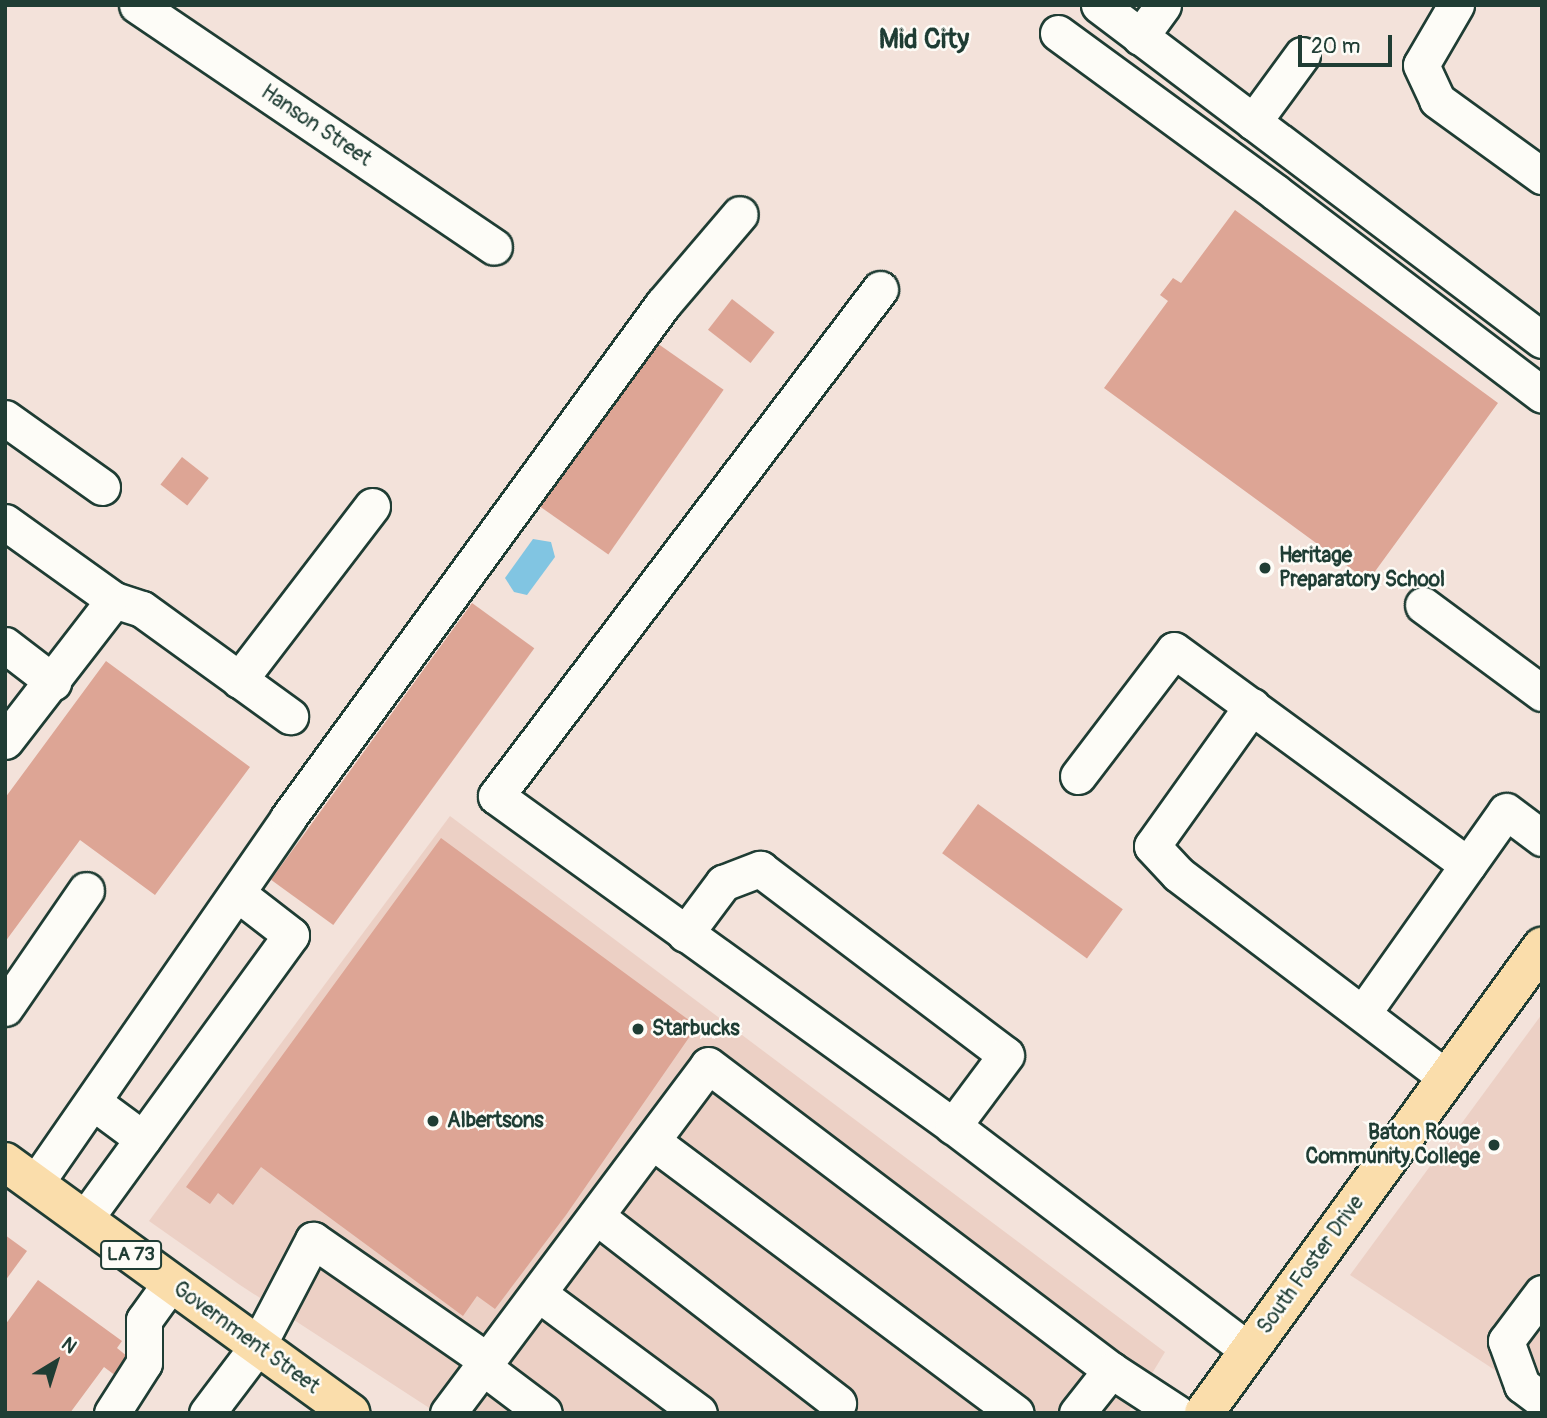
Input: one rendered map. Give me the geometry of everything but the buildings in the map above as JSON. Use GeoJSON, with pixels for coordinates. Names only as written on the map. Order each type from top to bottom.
{"type":"FeatureCollection","features":[{"type":"Feature","properties":{"kind":"main road","name":"South Foster Drive"},"geometry":{"type":"LineString","coordinates":[[1204,1413],[1542,947]]}},
{"type":"Feature","properties":{"kind":"main road","name":"Government Street"},"geometry":{"type":"LineString","coordinates":[[20,1173],[351,1413]]}},
{"type":"Feature","properties":{"kind":"street","name":"Hanson Street"},"geometry":{"type":"LineString","coordinates":[[137,5],[494,247]]}},
{"type":"Feature","properties":{"kind":"street"},"geometry":{"type":"LineString","coordinates":[[1098,5],[1542,340]]}},
{"type":"Feature","properties":{"kind":"street"},"geometry":{"type":"LineString","coordinates":[[1140,37],[1163,5]]}},
{"type":"Feature","properties":{"kind":"street"},"geometry":{"type":"LineString","coordinates":[[1455,5],[1421,65],[1437,100],[1542,176]]}},
{"type":"Feature","properties":{"kind":"street"},"geometry":{"type":"LineString","coordinates":[[1058,33],[1275,192],[1542,395]]}},
{"type":"Feature","properties":{"kind":"street"},"geometry":{"type":"LineString","coordinates":[[1253,122],[1302,55]]}},
{"type":"Feature","properties":{"kind":"street"},"geometry":{"type":"LineString","coordinates":[[20,1173],[93,1102],[296,807],[654,315],[740,214]]}},
{"type":"Feature","properties":{"kind":"street"},"geometry":{"type":"LineString","coordinates":[[880,289],[496,796],[953,1126],[1249,1351]]}},
{"type":"Feature","properties":{"kind":"street"},"geometry":{"type":"LineString","coordinates":[[5,418],[102,487]]}},
{"type":"Feature","properties":{"kind":"street"},"geometry":{"type":"LineString","coordinates":[[239,680],[372,506]]}},
{"type":"Feature","properties":{"kind":"street"},"geometry":{"type":"LineString","coordinates":[[5,522],[114,600],[142,609],[290,716]]}},
{"type":"Feature","properties":{"kind":"street"},"geometry":{"type":"LineString","coordinates":[[5,741],[114,600]]}},
{"type":"Feature","properties":{"kind":"street"},"geometry":{"type":"LineString","coordinates":[[1423,605],[1542,693]]}},
{"type":"Feature","properties":{"kind":"street"},"geometry":{"type":"LineString","coordinates":[[5,645],[53,682]]}},
{"type":"Feature","properties":{"kind":"street"},"geometry":{"type":"LineString","coordinates":[[1078,776],[1174,650],[1468,865]]}},
{"type":"Feature","properties":{"kind":"street"},"geometry":{"type":"LineString","coordinates":[[1252,705],[1153,846],[1178,874],[1447,1078]]}},
{"type":"Feature","properties":{"kind":"street"},"geometry":{"type":"LineString","coordinates":[[1363,1013],[1506,811],[1542,838]]}},
{"type":"Feature","properties":{"kind":"street"},"geometry":{"type":"LineString","coordinates":[[685,934],[723,883],[760,869],[1006,1055],[953,1126]]}},
{"type":"Feature","properties":{"kind":"street"},"geometry":{"type":"LineString","coordinates":[[5,1008],[86,890]]}},
{"type":"Feature","properties":{"kind":"street"},"geometry":{"type":"LineString","coordinates":[[84,1220],[291,935],[238,894]]}},
{"type":"Feature","properties":{"kind":"street"},"geometry":{"type":"LineString","coordinates":[[448,1413],[708,1065],[1111,1370],[1177,1413]]}},
{"type":"Feature","properties":{"kind":"street"},"geometry":{"type":"LineString","coordinates":[[93,1102],[143,1139]]}},
{"type":"Feature","properties":{"kind":"street"},"geometry":{"type":"LineString","coordinates":[[652,1141],[1015,1413]]}},
{"type":"Feature","properties":{"kind":"street"},"geometry":{"type":"LineString","coordinates":[[596,1216],[840,1410]]}},
{"type":"Feature","properties":{"kind":"street"},"geometry":{"type":"LineString","coordinates":[[207,1413],[257,1347],[313,1240],[486,1364],[544,1413]]}},
{"type":"Feature","properties":{"kind":"street"},"geometry":{"type":"LineString","coordinates":[[112,1413],[144,1363],[144,1320],[170,1284]]}},
{"type":"Feature","properties":{"kind":"street"},"geometry":{"type":"LineString","coordinates":[[1542,1293],[1506,1341],[1522,1385],[1542,1401]]}},
{"type":"Feature","properties":{"kind":"street"},"geometry":{"type":"LineString","coordinates":[[539,1294],[699,1413]]}},
{"type":"Feature","properties":{"kind":"street"},"geometry":{"type":"LineString","coordinates":[[1077,1413],[1111,1370]]}},
{"type":"Feature","properties":{"kind":"shaded area"},"geometry":{"type":"Polygon","coordinates":[[[450,816],[1165,1352],[1128,1413],[437,1413],[240,1285],[149,1221],[450,816]]]}},
{"type":"Feature","properties":{"kind":"shaded area","name":"Baton Rouge Community College"},"geometry":{"type":"Polygon","coordinates":[[[1542,1014],[1542,1401],[1350,1275],[1542,1014]]]}},
{"type":"Feature","properties":{"kind":"water"},"geometry":{"type":"Polygon","coordinates":[[[533,539],[551,542],[555,557],[527,595],[514,592],[505,578],[533,539]]]}},
{"type":"Feature","properties":{"kind":"place","name":"Heritage Preparatory School"},"geometry":{"type":"Point","coordinates":[1265,568]}},
{"type":"Feature","properties":{"kind":"place","name":"Starbucks"},"geometry":{"type":"Point","coordinates":[638,1029]}},
{"type":"Feature","properties":{"kind":"place","name":"Albertsons"},"geometry":{"type":"Point","coordinates":[433,1121]}},
{"type":"Feature","properties":{"kind":"place","name":"Baton Rouge Community College"},"geometry":{"type":"Point","coordinates":[1494,1145]}},
{"type":"Feature","properties":{"kind":"district","name":"Mid City"},"geometry":{"type":"Point","coordinates":[924,40]}}]}
